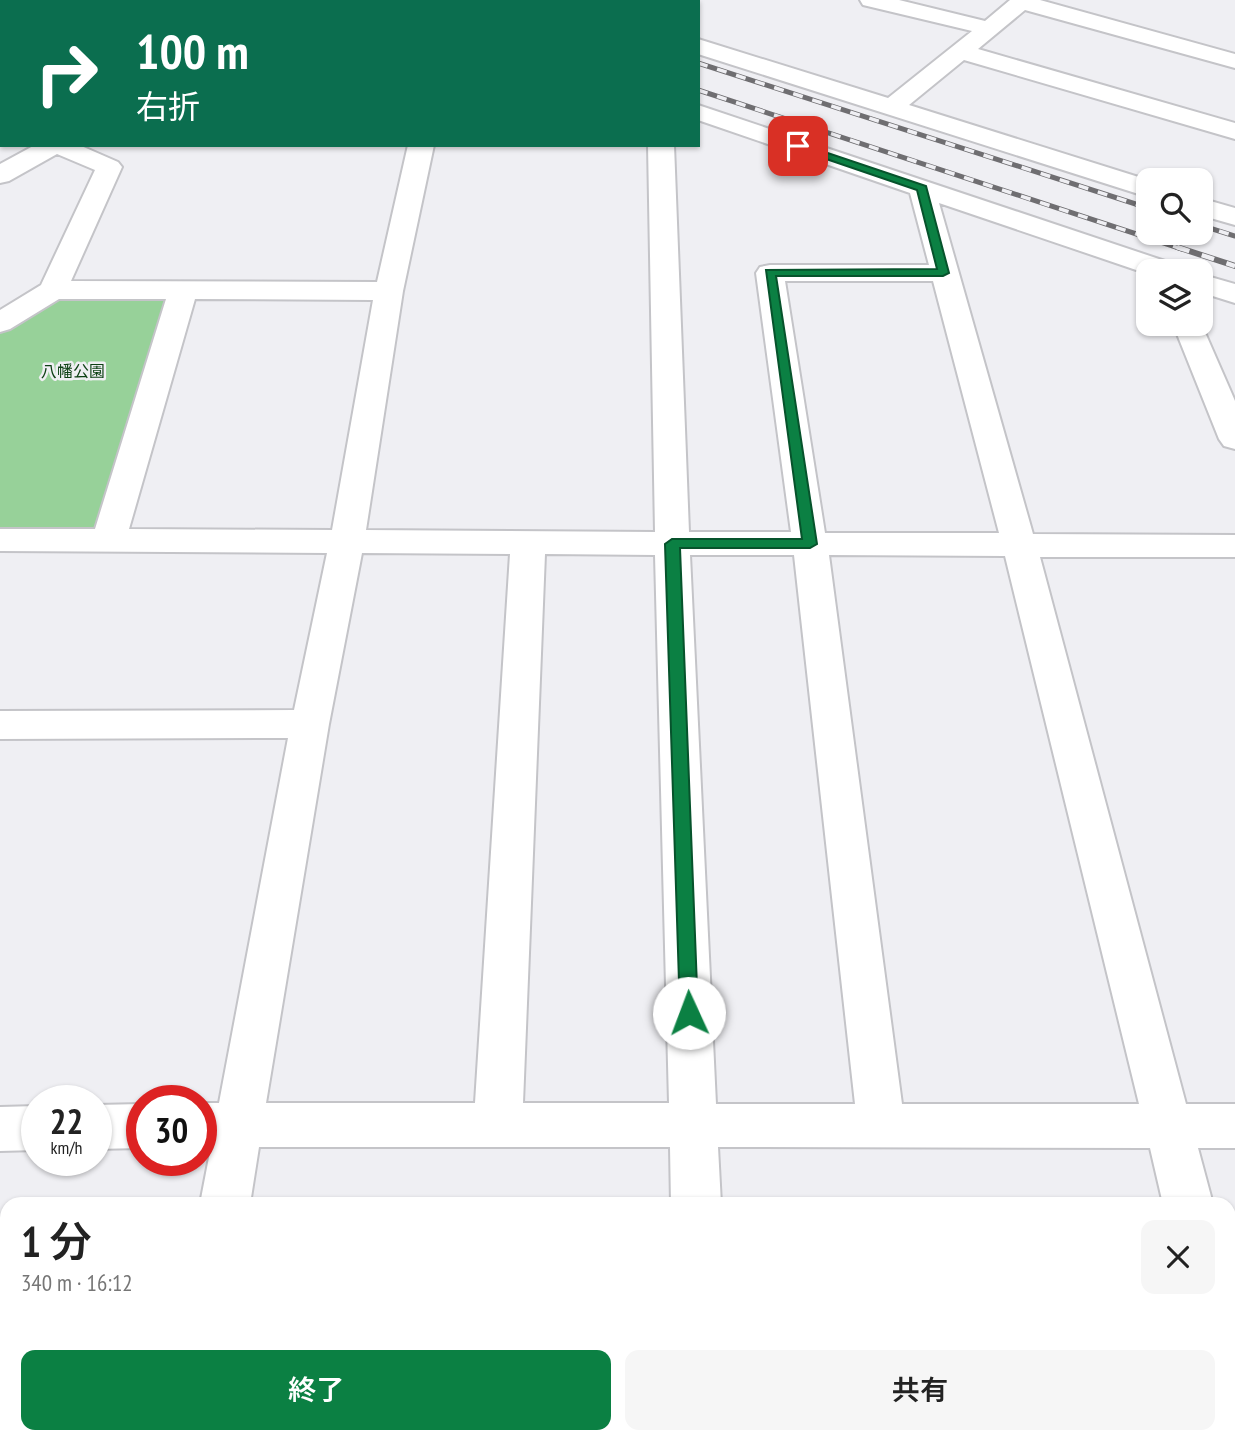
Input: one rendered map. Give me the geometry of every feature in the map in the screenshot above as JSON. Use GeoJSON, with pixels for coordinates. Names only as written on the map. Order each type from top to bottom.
{"type":"FeatureCollection","features":[{"type":"Feature","properties":{"kind":"street"},"geometry":{"type":"LineString","coordinates":[[871,0],[987,29]]}},
{"type":"Feature","properties":{"kind":"street"},"geometry":{"type":"LineString","coordinates":[[892,107],[1023,1],[1235,61]]}},
{"type":"Feature","properties":{"kind":"street"},"geometry":{"type":"LineString","coordinates":[[700,47],[1136,185]]}},
{"type":"Feature","properties":{"kind":"street"},"geometry":{"type":"LineString","coordinates":[[959,51],[1235,131]]}},
{"type":"Feature","properties":{"kind":"street"},"geometry":{"type":"LineString","coordinates":[[700,113],[1136,260]]}},
{"type":"Feature","properties":{"kind":"street"},"geometry":{"type":"LineString","coordinates":[[0,176],[52,147]]}},
{"type":"Feature","properties":{"kind":"street"},"geometry":{"type":"LineString","coordinates":[[53,290],[109,167],[61,147]]}},
{"type":"Feature","properties":{"kind":"street"},"geometry":{"type":"LineString","coordinates":[[225,1197],[220,1125],[310,724],[347,540],[388,291],[421,147]]}},
{"type":"Feature","properties":{"kind":"street"},"geometry":{"type":"LineString","coordinates":[[661,147],[672,544],[696,1197]]}},
{"type":"Feature","properties":{"kind":"street"},"geometry":{"type":"LineString","coordinates":[[922,188],[1019,544],[1186,1197]]}},
{"type":"Feature","properties":{"kind":"street"},"geometry":{"type":"LineString","coordinates":[[1213,210],[1235,217]]}},
{"type":"Feature","properties":{"kind":"street"},"geometry":{"type":"LineString","coordinates":[[881,1124],[810,544],[770,273],[943,273]]}},
{"type":"Feature","properties":{"kind":"street"},"geometry":{"type":"LineString","coordinates":[[1213,286],[1235,294]]}},
{"type":"Feature","properties":{"kind":"street"},"geometry":{"type":"LineString","coordinates":[[0,323],[53,290],[388,291]]}},
{"type":"Feature","properties":{"kind":"street"},"geometry":{"type":"LineString","coordinates":[[109,540],[183,290]]}},
{"type":"Feature","properties":{"kind":"street"},"geometry":{"type":"LineString","coordinates":[[1193,336],[1235,439]]}},
{"type":"Feature","properties":{"kind":"street"},"geometry":{"type":"LineString","coordinates":[[0,540],[1235,546]]}},
{"type":"Feature","properties":{"kind":"street"},"geometry":{"type":"LineString","coordinates":[[498,1124],[528,542]]}},
{"type":"Feature","properties":{"kind":"street"},"geometry":{"type":"LineString","coordinates":[[0,725],[310,724]]}},
{"type":"Feature","properties":{"kind":"street"},"geometry":{"type":"LineString","coordinates":[[220,1125],[1235,1126]]}},
{"type":"Feature","properties":{"kind":"street"},"geometry":{"type":"LineString","coordinates":[[0,1129],[21,1128]]}},
{"type":"Feature","properties":{"kind":"green space","name":"八幡公園"},"geometry":{"type":"Polygon","coordinates":[[[55,295],[173,296],[103,533],[0,533],[0,331],[55,295]]]}},
{"type":"Feature","properties":{"kind":"railway"},"geometry":{"type":"LineString","coordinates":[[700,64],[1136,204]]}},
{"type":"Feature","properties":{"kind":"railway"},"geometry":{"type":"LineString","coordinates":[[700,91],[1182,249]]}},
{"type":"Feature","properties":{"kind":"railway"},"geometry":{"type":"LineString","coordinates":[[1213,229],[1235,236]]}},
{"type":"Feature","properties":{"kind":"railway"},"geometry":{"type":"LineString","coordinates":[[1177,247],[1235,266]]}},
{"type":"Feature","properties":{"kind":"route"},"geometry":{"type":"LineString","coordinates":[[689,1013],[672,544],[810,544],[770,273],[943,273],[922,188],[798,146]]}}]}
